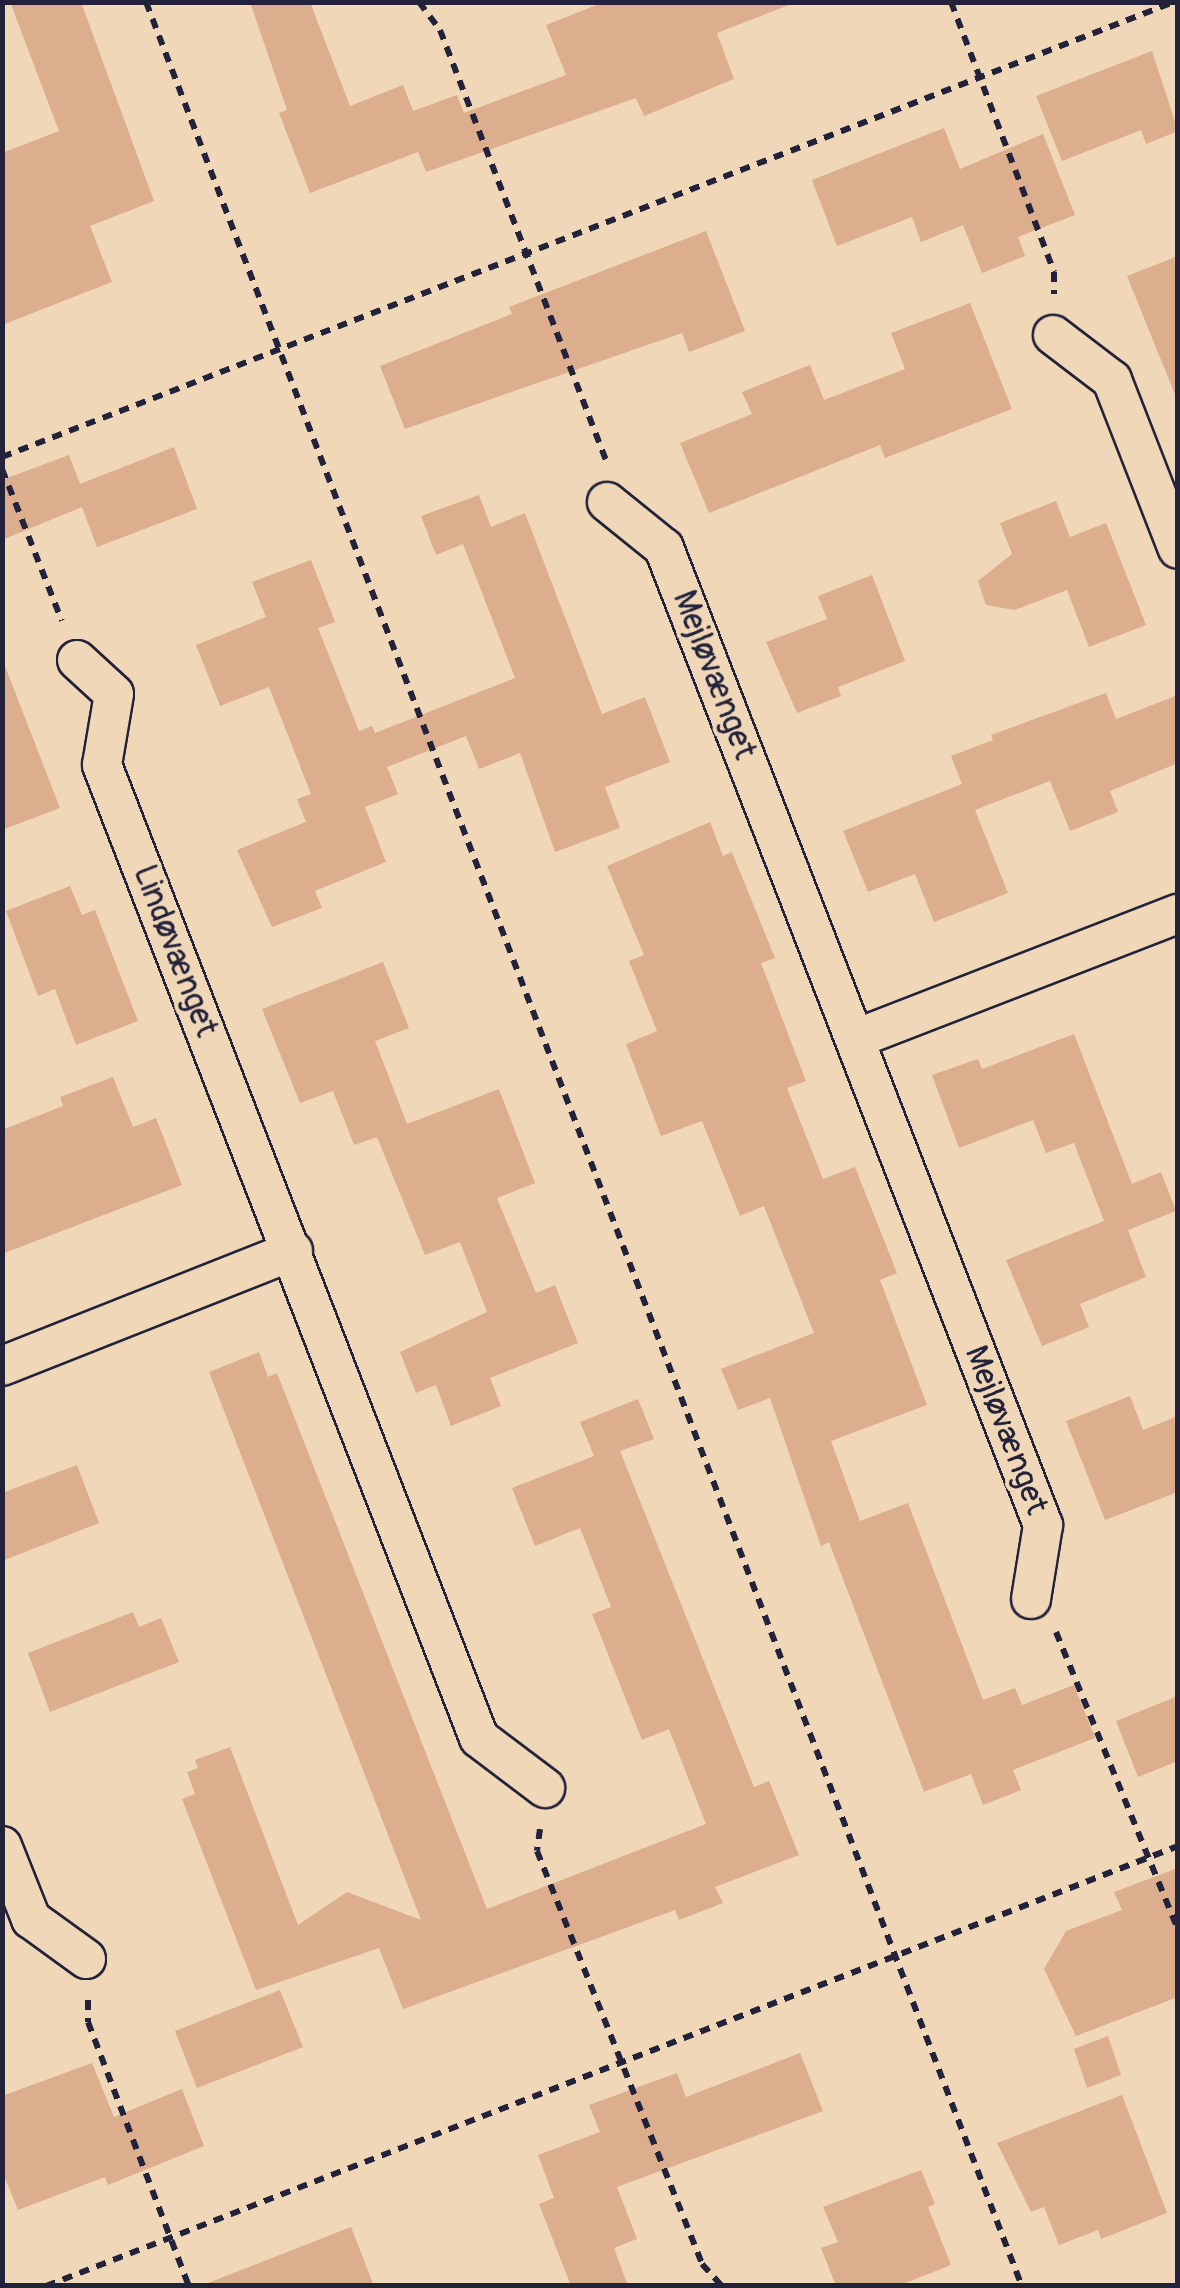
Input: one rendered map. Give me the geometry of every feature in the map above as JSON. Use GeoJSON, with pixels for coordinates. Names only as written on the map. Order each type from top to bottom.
{"type":"FeatureCollection","features":[{"type":"Feature","properties":{"kind":"street"},"geometry":{"type":"LineString","coordinates":[[1053,335],[1112,380],[1178,550]]}},
{"type":"Feature","properties":{"kind":"street","name":"Mejløvænget"},"geometry":{"type":"LineString","coordinates":[[607,502],[664,548],[1043,1525],[1031,1599]]}},
{"type":"Feature","properties":{"kind":"street","name":"Lindøvænget"},"geometry":{"type":"LineString","coordinates":[[77,660],[114,694],[102,765],[480,1738],[544,1788]]}},
{"type":"Feature","properties":{"kind":"street"},"geometry":{"type":"LineString","coordinates":[[855,1039],[1178,914]]}},
{"type":"Feature","properties":{"kind":"street"},"geometry":{"type":"LineString","coordinates":[[2,1366],[293,1251]]}},
{"type":"Feature","properties":{"kind":"street"},"geometry":{"type":"LineString","coordinates":[[2,1846],[31,1919],[86,1959]]}},
{"type":"Feature","properties":{"kind":"path"},"geometry":{"type":"LineString","coordinates":[[146,2],[283,348],[1022,2286]]}},
{"type":"Feature","properties":{"kind":"path"},"geometry":{"type":"LineString","coordinates":[[419,2],[440,30],[606,449],[607,502]]}},
{"type":"Feature","properties":{"kind":"path"},"geometry":{"type":"LineString","coordinates":[[951,2],[1054,272],[1053,335]]}},
{"type":"Feature","properties":{"kind":"path"},"geometry":{"type":"LineString","coordinates":[[2,457],[1174,2]]}},
{"type":"Feature","properties":{"kind":"path"},"geometry":{"type":"LineString","coordinates":[[2,469],[77,660]]}},
{"type":"Feature","properties":{"kind":"path"},"geometry":{"type":"LineString","coordinates":[[1031,1599],[1064,1643],[1178,1929]]}},
{"type":"Feature","properties":{"kind":"path"},"geometry":{"type":"LineString","coordinates":[[544,1788],[538,1851],[702,2264],[722,2286]]}},
{"type":"Feature","properties":{"kind":"path"},"geometry":{"type":"LineString","coordinates":[[46,2286],[896,1960],[1178,1846]]}},
{"type":"Feature","properties":{"kind":"path"},"geometry":{"type":"LineString","coordinates":[[86,1959],[88,2022],[189,2286]]}},
{"type":"Feature","properties":{"kind":"building"},"geometry":{"type":"Polygon","coordinates":[[[10,2],[81,2],[154,201],[90,226],[112,282],[2,325],[2,153],[59,131],[10,2]]]}},
{"type":"Feature","properties":{"kind":"building"},"geometry":{"type":"Polygon","coordinates":[[[250,2],[310,2],[350,106],[403,85],[413,111],[457,95],[464,113],[566,75],[546,25],[604,2],[789,5],[717,33],[734,79],[644,116],[636,98],[426,172],[418,152],[310,193],[279,113],[287,110],[250,2]]]}},
{"type":"Feature","properties":{"kind":"building"},"geometry":{"type":"Polygon","coordinates":[[[1152,51],[1178,131],[1146,144],[1141,130],[1062,161],[1036,96],[1152,51]]]}},
{"type":"Feature","properties":{"kind":"building"},"geometry":{"type":"Polygon","coordinates":[[[944,128],[960,169],[1043,134],[1075,215],[1018,237],[1025,256],[982,273],[963,225],[921,242],[912,217],[837,246],[812,180],[944,128]]]}},
{"type":"Feature","properties":{"kind":"building"},"geometry":{"type":"Polygon","coordinates":[[[706,231],[745,331],[689,352],[682,333],[405,429],[380,366],[512,314],[509,307],[706,231]]]}},
{"type":"Feature","properties":{"kind":"building"},"geometry":{"type":"Polygon","coordinates":[[[1178,256],[1178,397],[1176,397],[1127,276],[1178,256]]]}},
{"type":"Feature","properties":{"kind":"building"},"geometry":{"type":"Polygon","coordinates":[[[970,303],[1012,409],[885,458],[880,445],[709,513],[680,443],[752,414],[742,392],[810,365],[824,400],[905,369],[891,333],[970,303]]]}},
{"type":"Feature","properties":{"kind":"building"},"geometry":{"type":"Polygon","coordinates":[[[174,447],[197,509],[97,547],[82,507],[2,540],[2,480],[69,455],[80,484],[174,447]]]}},
{"type":"Feature","properties":{"kind":"building"},"geometry":{"type":"Polygon","coordinates":[[[479,495],[491,527],[525,513],[602,714],[645,697],[670,762],[605,787],[620,828],[555,852],[520,753],[479,769],[466,736],[387,767],[398,794],[365,807],[386,862],[315,891],[322,908],[272,927],[237,850],[306,822],[297,799],[311,794],[269,687],[220,706],[196,645],[266,617],[252,582],[311,560],[335,622],[318,628],[359,731],[372,726],[375,733],[515,678],[463,544],[436,555],[421,516],[479,495]]]}},
{"type":"Feature","properties":{"kind":"building"},"geometry":{"type":"Polygon","coordinates":[[[1056,501],[1070,537],[1106,523],[1146,625],[1089,647],[1067,590],[1015,610],[986,605],[978,581],[1012,554],[1000,523],[1056,501]]]}},
{"type":"Feature","properties":{"kind":"building"},"geometry":{"type":"Polygon","coordinates":[[[872,575],[905,661],[838,687],[841,696],[797,713],[766,642],[827,619],[818,596],[872,575]]]}},
{"type":"Feature","properties":{"kind":"building"},"geometry":{"type":"Polygon","coordinates":[[[5,666],[60,808],[2,830],[2,667],[5,666]]]}},
{"type":"Feature","properties":{"kind":"building"},"geometry":{"type":"Polygon","coordinates":[[[1106,693],[1116,719],[1178,695],[1178,763],[1110,791],[1118,812],[1070,831],[1050,781],[975,810],[1008,893],[934,922],[915,874],[868,892],[843,831],[962,784],[951,756],[993,740],[991,735],[1106,693]]]}},
{"type":"Feature","properties":{"kind":"building"},"geometry":{"type":"Polygon","coordinates":[[[710,822],[723,856],[732,852],[775,958],[761,963],[806,1081],[787,1088],[823,1179],[855,1167],[897,1273],[880,1280],[927,1405],[831,1441],[860,1521],[908,1503],[983,1700],[1015,1688],[1022,1705],[1074,1685],[1095,1738],[1013,1770],[1021,1790],[983,1805],[971,1774],[924,1792],[829,1542],[821,1546],[770,1398],[738,1410],[721,1369],[814,1333],[764,1206],[740,1216],[702,1121],[661,1136],[626,1044],[657,1031],[629,961],[644,955],[607,866],[710,822]]]}},
{"type":"Feature","properties":{"kind":"building"},"geometry":{"type":"Polygon","coordinates":[[[70,886],[82,915],[95,910],[138,1021],[76,1045],[55,989],[38,996],[6,911],[70,886]]]}},
{"type":"Feature","properties":{"kind":"building"},"geometry":{"type":"Polygon","coordinates":[[[383,962],[409,1028],[375,1041],[407,1124],[499,1089],[535,1183],[497,1198],[536,1293],[555,1285],[578,1343],[490,1378],[501,1406],[451,1426],[436,1385],[416,1393],[400,1352],[487,1312],[460,1242],[425,1255],[377,1137],[354,1145],[333,1091],[300,1103],[262,1009],[383,962]]]}},
{"type":"Feature","properties":{"kind":"building"},"geometry":{"type":"Polygon","coordinates":[[[1074,1034],[1132,1184],[1161,1172],[1176,1211],[1128,1230],[1146,1277],[1080,1304],[1089,1327],[1042,1346],[1006,1260],[1104,1221],[1074,1143],[1046,1153],[1033,1120],[959,1148],[932,1075],[978,1059],[982,1069],[1074,1034]]]}},
{"type":"Feature","properties":{"kind":"building"},"geometry":{"type":"Polygon","coordinates":[[[113,1077],[133,1127],[156,1118],[182,1185],[2,1254],[2,1130],[63,1106],[60,1097],[113,1077]]]}},
{"type":"Feature","properties":{"kind":"building"},"geometry":{"type":"Polygon","coordinates":[[[259,1352],[268,1377],[277,1373],[487,1909],[706,1824],[669,1729],[642,1740],[592,1614],[611,1607],[580,1528],[535,1546],[512,1488],[594,1456],[580,1422],[638,1399],[654,1439],[620,1451],[754,1787],[769,1781],[799,1855],[715,1887],[723,1903],[679,1920],[675,1910],[403,2009],[379,1948],[256,1990],[182,1799],[195,1794],[187,1772],[198,1768],[195,1760],[230,1747],[298,1925],[347,1892],[421,1920],[209,1372],[259,1352]]]}},
{"type":"Feature","properties":{"kind":"building"},"geometry":{"type":"Polygon","coordinates":[[[1130,1396],[1143,1430],[1178,1416],[1178,1492],[1105,1520],[1066,1421],[1130,1396]]]}},
{"type":"Feature","properties":{"kind":"building"},"geometry":{"type":"Polygon","coordinates":[[[77,1465],[99,1523],[2,1561],[2,1493],[77,1465]]]}},
{"type":"Feature","properties":{"kind":"building"},"geometry":{"type":"Polygon","coordinates":[[[133,1612],[139,1627],[161,1618],[179,1662],[50,1712],[28,1653],[133,1612]]]}},
{"type":"Feature","properties":{"kind":"building"},"geometry":{"type":"Polygon","coordinates":[[[1178,1696],[1178,1761],[1138,1777],[1116,1721],[1178,1696]]]}},
{"type":"Feature","properties":{"kind":"building"},"geometry":{"type":"Polygon","coordinates":[[[1178,1868],[1178,1997],[1076,2036],[1044,1969],[1066,1931],[1122,1910],[1114,1892],[1178,1868]]]}},
{"type":"Feature","properties":{"kind":"building"},"geometry":{"type":"Polygon","coordinates":[[[280,1990],[303,2047],[197,2088],[175,2031],[280,1990]]]}},
{"type":"Feature","properties":{"kind":"building"},"geometry":{"type":"Polygon","coordinates":[[[1108,2036],[1121,2075],[1087,2088],[1074,2049],[1108,2036]]]}},
{"type":"Feature","properties":{"kind":"building"},"geometry":{"type":"Polygon","coordinates":[[[800,2053],[823,2111],[617,2187],[637,2239],[614,2248],[628,2286],[571,2286],[539,2204],[554,2198],[538,2155],[600,2132],[589,2105],[677,2073],[686,2097],[800,2053]]]}},
{"type":"Feature","properties":{"kind":"building"},"geometry":{"type":"Polygon","coordinates":[[[92,2063],[114,2117],[182,2089],[204,2146],[108,2185],[105,2177],[18,2210],[2,2171],[2,2096],[92,2063]]]}},
{"type":"Feature","properties":{"kind":"building"},"geometry":{"type":"Polygon","coordinates":[[[1122,2095],[1167,2213],[1101,2239],[1098,2230],[1059,2245],[1044,2207],[1031,2212],[997,2143],[1122,2095]]]}},
{"type":"Feature","properties":{"kind":"building"},"geometry":{"type":"Polygon","coordinates":[[[921,2170],[935,2204],[928,2207],[951,2265],[898,2286],[836,2286],[821,2248],[838,2242],[823,2207],[921,2170]]]}},
{"type":"Feature","properties":{"kind":"building"},"geometry":{"type":"Polygon","coordinates":[[[351,2227],[374,2286],[208,2286],[208,2283],[351,2227]]]}}]}
